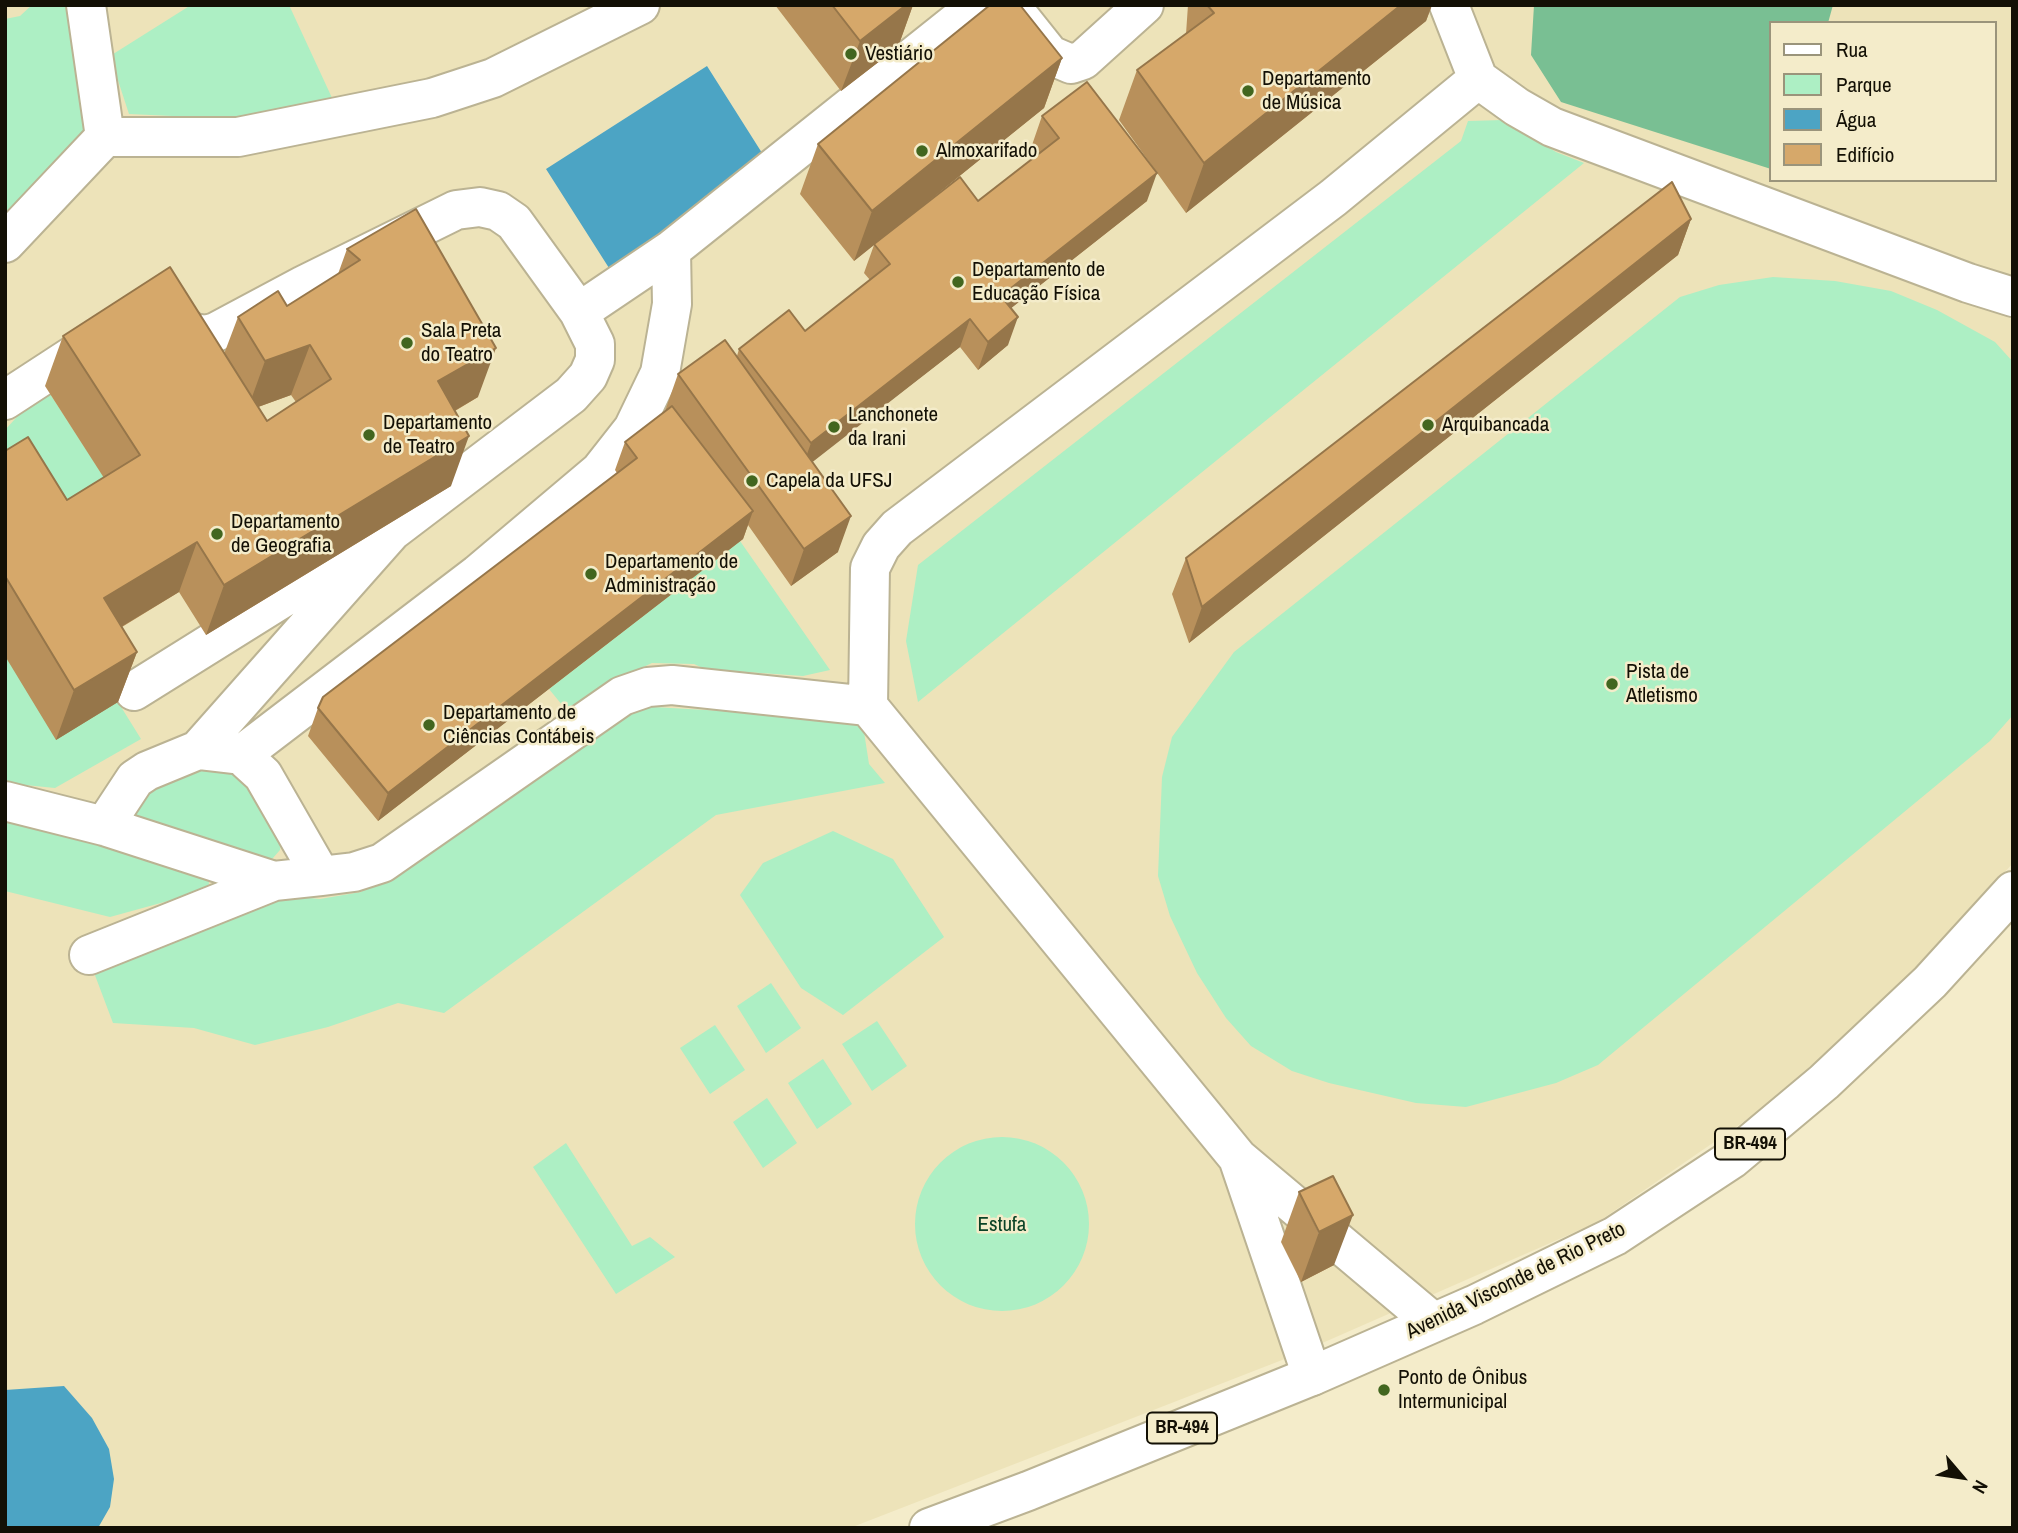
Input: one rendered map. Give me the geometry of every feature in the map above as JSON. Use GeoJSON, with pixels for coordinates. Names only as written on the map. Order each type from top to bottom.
{"type":"FeatureCollection","features":[{"type":"Feature","properties":{"kind":"main road"},"geometry":{"type":"LineString","coordinates":[[86,5],[105,137]]}},
{"type":"Feature","properties":{"kind":"main road"},"geometry":{"type":"LineString","coordinates":[[5,243],[105,137],[238,137],[432,98],[494,78],[640,5]]}},
{"type":"Feature","properties":{"kind":"main road"},"geometry":{"type":"LineString","coordinates":[[579,312],[671,250],[978,5]]}},
{"type":"Feature","properties":{"kind":"main road"},"geometry":{"type":"LineString","coordinates":[[1010,5],[1050,55],[1071,64],[1083,60],[1144,5]]}},
{"type":"Feature","properties":{"kind":"main road"},"geometry":{"type":"LineString","coordinates":[[1449,5],[1478,79],[1517,107],[1552,127],[1968,283],[2013,297]]}},
{"type":"Feature","properties":{"kind":"main road"},"geometry":{"type":"LineString","coordinates":[[1433,1322],[1238,1158],[869,706],[870,568],[881,546],[897,528],[1333,198],[1478,79]]}},
{"type":"Feature","properties":{"kind":"main road"},"geometry":{"type":"LineString","coordinates":[[5,400],[139,312],[154,310],[194,333],[206,335],[216,332],[303,285],[456,211],[480,207],[498,211],[514,222],[579,312],[595,344],[595,360],[588,376],[572,395],[392,531],[134,691]]}},
{"type":"Feature","properties":{"kind":"main road"},"geometry":{"type":"LineString","coordinates":[[241,755],[478,574],[600,471],[633,429],[660,373],[672,304],[671,250]]}},
{"type":"Feature","properties":{"kind":"main road"},"geometry":{"type":"LineString","coordinates":[[198,750],[392,531]]}},
{"type":"Feature","properties":{"kind":"main road"},"geometry":{"type":"LineString","coordinates":[[89,955],[274,881],[354,872],[382,863],[622,696],[648,687],[672,685],[869,706]]}},
{"type":"Feature","properties":{"kind":"main road"},"geometry":{"type":"LineString","coordinates":[[104,827],[135,779],[160,764],[198,750],[241,755],[263,775],[321,876]]}},
{"type":"Feature","properties":{"kind":"main road"},"geometry":{"type":"LineString","coordinates":[[5,801],[104,827],[274,881]]}},
{"type":"Feature","properties":{"kind":"main road","name":"Avenida Visconde de Rio Preto"},"geometry":{"type":"LineString","coordinates":[[929,1528],[1028,1491],[1312,1376],[1615,1236],[1732,1160],[1824,1082],[1930,982],[2013,891]]}},
{"type":"Feature","properties":{"kind":"main road"},"geometry":{"type":"LineString","coordinates":[[1238,1158],[1312,1376]]}},
{"type":"Feature","properties":{"kind":"shaded area"},"geometry":{"type":"Polygon","coordinates":[[[5,5],[2013,5],[2013,863],[1915,971],[1768,1105],[1598,1222],[1295,1355],[850,1528],[5,1528],[5,5]]]}},
{"type":"Feature","properties":{"kind":"green space"},"geometry":{"type":"Polygon","coordinates":[[[32,5],[78,5],[100,138],[5,237],[5,19],[20,16],[32,5]]]}},
{"type":"Feature","properties":{"kind":"green space"},"geometry":{"type":"Polygon","coordinates":[[[191,5],[289,5],[333,100],[238,119],[129,114],[110,56],[191,5]]]}},
{"type":"Feature","properties":{"kind":"green space"},"geometry":{"type":"Polygon","coordinates":[[[1534,5],[1833,5],[1829,21],[1770,21],[1770,169],[1561,102],[1531,55],[1534,5]]]}},
{"type":"Feature","properties":{"kind":"green space"},"geometry":{"type":"Polygon","coordinates":[[[1503,120],[1556,152],[1584,163],[918,702],[906,641],[918,565],[1461,141],[1468,121],[1503,120]]]}},
{"type":"Feature","properties":{"kind":"green space","name":"Pista de Atletismo"},"geometry":{"type":"Polygon","coordinates":[[[1773,277],[1835,281],[1891,291],[1937,310],[1995,342],[2013,362],[2013,715],[1990,741],[1598,1065],[1556,1083],[1466,1107],[1416,1103],[1329,1083],[1292,1071],[1251,1046],[1226,1018],[1197,973],[1170,916],[1158,876],[1162,777],[1172,737],[1234,652],[1680,297],[1719,285],[1773,277]]]}},
{"type":"Feature","properties":{"kind":"green space"},"geometry":{"type":"Polygon","coordinates":[[[45,386],[122,505],[49,550],[5,479],[5,430],[45,386]]]}},
{"type":"Feature","properties":{"kind":"green space"},"geometry":{"type":"Polygon","coordinates":[[[740,541],[830,670],[803,676],[705,669],[694,664],[652,663],[622,677],[567,711],[549,689],[740,541]]]}},
{"type":"Feature","properties":{"kind":"green space"},"geometry":{"type":"Polygon","coordinates":[[[5,656],[118,702],[141,739],[55,788],[5,783],[5,656]]]}},
{"type":"Feature","properties":{"kind":"green space"},"geometry":{"type":"Polygon","coordinates":[[[636,706],[862,719],[869,764],[885,783],[716,815],[444,1013],[398,1003],[328,1027],[255,1045],[194,1028],[113,1023],[93,970],[278,895],[320,899],[361,892],[636,706]]]}},
{"type":"Feature","properties":{"kind":"green space"},"geometry":{"type":"Polygon","coordinates":[[[241,762],[282,832],[280,850],[265,867],[118,827],[144,781],[241,762]]]}},
{"type":"Feature","properties":{"kind":"green space"},"geometry":{"type":"Polygon","coordinates":[[[5,813],[210,874],[208,890],[110,917],[5,891],[5,813]]]}},
{"type":"Feature","properties":{"kind":"green space"},"geometry":{"type":"Polygon","coordinates":[[[833,831],[893,859],[944,937],[843,1015],[801,988],[740,895],[763,863],[833,831]]]}},
{"type":"Feature","properties":{"kind":"green space"},"geometry":{"type":"Polygon","coordinates":[[[771,983],[801,1028],[766,1053],[737,1006],[771,983]]]}},
{"type":"Feature","properties":{"kind":"green space"},"geometry":{"type":"Polygon","coordinates":[[[877,1021],[907,1066],[872,1091],[842,1044],[877,1021]]]}},
{"type":"Feature","properties":{"kind":"green space"},"geometry":{"type":"Polygon","coordinates":[[[715,1025],[745,1070],[710,1094],[680,1048],[715,1025]]]}},
{"type":"Feature","properties":{"kind":"green space"},"geometry":{"type":"Polygon","coordinates":[[[823,1059],[852,1104],[817,1129],[788,1083],[823,1059]]]}},
{"type":"Feature","properties":{"kind":"green space"},"geometry":{"type":"Polygon","coordinates":[[[767,1098],[797,1143],[763,1168],[733,1122],[767,1098]]]}},
{"type":"Feature","properties":{"kind":"green space","name":"Estufa"},"geometry":{"type":"Polygon","coordinates":[[[1002,1137],[1035,1144],[1063,1163],[1082,1191],[1089,1224],[1082,1257],[1063,1285],[1035,1304],[1002,1311],[969,1304],[941,1285],[922,1257],[915,1224],[922,1191],[941,1163],[969,1144],[1002,1137]]]}},
{"type":"Feature","properties":{"kind":"green space"},"geometry":{"type":"Polygon","coordinates":[[[566,1143],[632,1246],[650,1237],[675,1257],[616,1294],[533,1167],[566,1143]]]}},
{"type":"Feature","properties":{"kind":"water"},"geometry":{"type":"Polygon","coordinates":[[[707,66],[769,164],[609,268],[546,169],[707,66]]]}},
{"type":"Feature","properties":{"kind":"water"},"geometry":{"type":"Polygon","coordinates":[[[64,1386],[92,1418],[109,1449],[114,1479],[110,1507],[98,1528],[5,1528],[5,1390],[64,1386]]]}},
{"type":"Feature","properties":{"kind":"building"},"geometry":{"type":"Polygon","coordinates":[[[832,5],[906,5],[860,41],[832,5]]]}},
{"type":"Feature","properties":{"kind":"building"},"geometry":{"type":"Polygon","coordinates":[[[990,5],[1020,5],[1062,58],[872,211],[818,144],[990,5]]]}},
{"type":"Feature","properties":{"kind":"building"},"geometry":{"type":"Polygon","coordinates":[[[1207,5],[1401,5],[1204,163],[1137,70],[1214,13],[1207,5]]]}},
{"type":"Feature","properties":{"kind":"building","name":"Departamento de Educação Física"},"geometry":{"type":"Polygon","coordinates":[[[1087,82],[1157,173],[1001,296],[1018,317],[988,342],[970,319],[811,443],[739,349],[789,310],[805,331],[890,264],[874,244],[960,177],[978,201],[1059,138],[1042,116],[1087,82]]]}},
{"type":"Feature","properties":{"kind":"building"},"geometry":{"type":"Polygon","coordinates":[[[1672,182],[1691,219],[1202,607],[1186,558],[1672,182]]]}},
{"type":"Feature","properties":{"kind":"building"},"geometry":{"type":"Polygon","coordinates":[[[416,209],[496,348],[438,381],[469,436],[224,585],[197,542],[104,598],[137,652],[74,690],[5,576],[5,451],[28,437],[67,500],[140,455],[63,336],[170,267],[267,421],[331,379],[310,345],[265,361],[238,317],[278,291],[287,306],[360,260],[347,249],[416,209]]]}},
{"type":"Feature","properties":{"kind":"building"},"geometry":{"type":"Polygon","coordinates":[[[725,340],[851,516],[804,549],[678,374],[725,340]]]}},
{"type":"Feature","properties":{"kind":"building"},"geometry":{"type":"Polygon","coordinates":[[[672,406],[753,511],[388,793],[318,708],[323,697],[637,458],[625,442],[672,406]]]}},
{"type":"Feature","properties":{"kind":"building"},"geometry":{"type":"Polygon","coordinates":[[[1333,1176],[1353,1215],[1319,1232],[1299,1192],[1333,1176]]]}},
{"type":"Feature","properties":{"kind":"place","name":"Vestiário"},"geometry":{"type":"Point","coordinates":[851,54]}},
{"type":"Feature","properties":{"kind":"place","name":"Departamento de Música"},"geometry":{"type":"Point","coordinates":[1248,91]}},
{"type":"Feature","properties":{"kind":"place","name":"Almoxarifado"},"geometry":{"type":"Point","coordinates":[922,151]}},
{"type":"Feature","properties":{"kind":"place","name":"Departamento de Educação Física"},"geometry":{"type":"Point","coordinates":[958,282]}},
{"type":"Feature","properties":{"kind":"place","name":"Sala Preta do Teatro"},"geometry":{"type":"Point","coordinates":[407,343]}},
{"type":"Feature","properties":{"kind":"place","name":"Arquibancada"},"geometry":{"type":"Point","coordinates":[1428,425]}},
{"type":"Feature","properties":{"kind":"place","name":"Lanchonete da Irani"},"geometry":{"type":"Point","coordinates":[834,427]}},
{"type":"Feature","properties":{"kind":"place","name":"Departamento de Teatro"},"geometry":{"type":"Point","coordinates":[369,435]}},
{"type":"Feature","properties":{"kind":"place","name":"Capela da UFSJ"},"geometry":{"type":"Point","coordinates":[752,481]}},
{"type":"Feature","properties":{"kind":"place","name":"Departamento de Geografia"},"geometry":{"type":"Point","coordinates":[217,534]}},
{"type":"Feature","properties":{"kind":"place","name":"Departamento de Administração"},"geometry":{"type":"Point","coordinates":[591,574]}},
{"type":"Feature","properties":{"kind":"place","name":"Pista de Atletismo"},"geometry":{"type":"Point","coordinates":[1612,684]}},
{"type":"Feature","properties":{"kind":"place","name":"Departamento de Ciências Contábeis"},"geometry":{"type":"Point","coordinates":[429,725]}},
{"type":"Feature","properties":{"kind":"place","name":"Ponto de Ônibus Intermunicipal"},"geometry":{"type":"Point","coordinates":[1384,1390]}}]}
